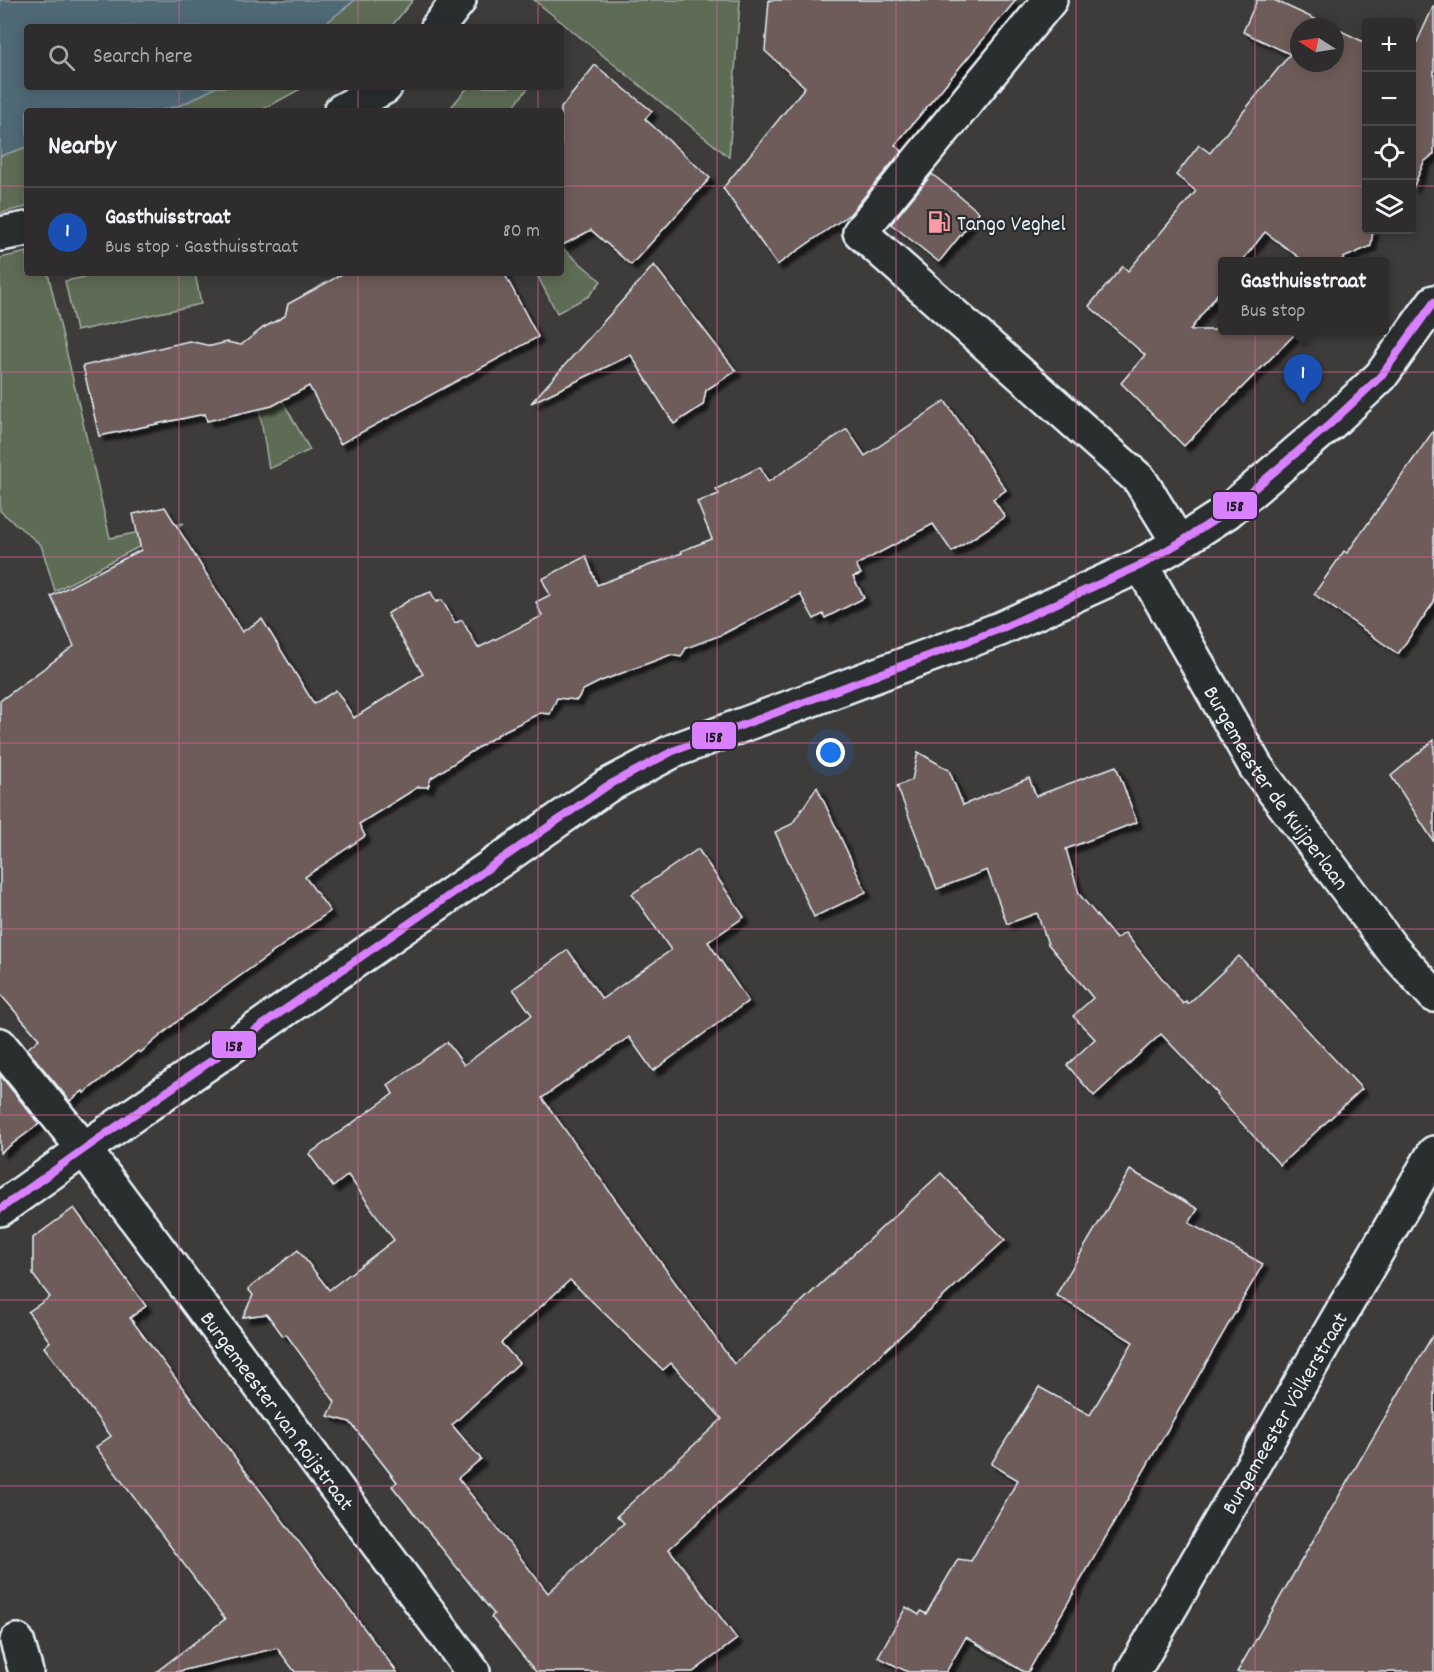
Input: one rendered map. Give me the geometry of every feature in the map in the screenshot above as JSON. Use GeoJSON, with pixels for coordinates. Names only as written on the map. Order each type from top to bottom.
{"type":"FeatureCollection","features":[{"type":"Feature","properties":{"kind":"street"},"geometry":{"type":"LineString","coordinates":[[440,24],[459,0]]}},
{"type":"Feature","properties":{"kind":"street"},"geometry":{"type":"LineString","coordinates":[[1050,0],[860,232],[1140,480],[1179,543]]}},
{"type":"Feature","properties":{"kind":"street"},"geometry":{"type":"LineString","coordinates":[[346,108],[380,90]]}},
{"type":"Feature","properties":{"kind":"street"},"geometry":{"type":"LineString","coordinates":[[0,234],[24,230]]}},
{"type":"Feature","properties":{"kind":"street"},"geometry":{"type":"LineString","coordinates":[[0,1209],[607,786],[674,751],[1000,629],[1141,565],[1227,513],[1330,424],[1381,376],[1434,302]]}},
{"type":"Feature","properties":{"kind":"street","name":"Burgemeester de Kuijperlaan"},"geometry":{"type":"LineString","coordinates":[[1141,565],[1256,767],[1392,949],[1434,995]]}},
{"type":"Feature","properties":{"kind":"street","name":"Burgemeester van Roijstraat"},"geometry":{"type":"LineString","coordinates":[[0,1045],[84,1149],[473,1672]]}},
{"type":"Feature","properties":{"kind":"street","name":"Burgemeester Völkerstraat"},"geometry":{"type":"LineString","coordinates":[[1133,1672],[1434,1153]]}},
{"type":"Feature","properties":{"kind":"street"},"geometry":{"type":"LineString","coordinates":[[17,1641],[26,1672]]}},
{"type":"Feature","properties":{"kind":"green space"},"geometry":{"type":"Polygon","coordinates":[[[355,0],[413,0],[393,24],[325,24],[355,0]]]}},
{"type":"Feature","properties":{"kind":"green space"},"geometry":{"type":"Polygon","coordinates":[[[534,0],[740,0],[729,157],[564,24],[534,0]]]}},
{"type":"Feature","properties":{"kind":"green space"},"geometry":{"type":"Polygon","coordinates":[[[211,90],[298,90],[266,108],[170,108],[181,105],[211,90]]]}},
{"type":"Feature","properties":{"kind":"green space"},"geometry":{"type":"Polygon","coordinates":[[[465,90],[527,90],[512,108],[454,108],[452,106],[465,90]]]}},
{"type":"Feature","properties":{"kind":"green space"},"geometry":{"type":"Polygon","coordinates":[[[24,148],[24,208],[0,213],[0,156],[24,148]]]}},
{"type":"Feature","properties":{"kind":"green space"},"geometry":{"type":"Polygon","coordinates":[[[564,250],[601,281],[589,296],[557,313],[538,276],[564,276],[564,250]]]}},
{"type":"Feature","properties":{"kind":"green space"},"geometry":{"type":"Polygon","coordinates":[[[24,253],[24,276],[49,276],[110,538],[184,523],[55,591],[41,545],[0,511],[0,258],[24,253]]]}},
{"type":"Feature","properties":{"kind":"green space"},"geometry":{"type":"Polygon","coordinates":[[[90,276],[196,276],[201,304],[76,331],[65,281],[90,276]]]}},
{"type":"Feature","properties":{"kind":"green space"},"geometry":{"type":"Polygon","coordinates":[[[273,384],[310,450],[269,469],[256,389],[273,384]]]}},
{"type":"Feature","properties":{"kind":"water"},"geometry":{"type":"Polygon","coordinates":[[[0,0],[355,0],[325,24],[24,24],[24,90],[211,90],[181,105],[170,108],[24,108],[24,148],[0,156],[0,0]]]}},
{"type":"Feature","properties":{"kind":"building"},"geometry":{"type":"Polygon","coordinates":[[[769,0],[1016,0],[895,145],[902,151],[850,214],[777,265],[723,188],[805,87],[765,51],[769,0]]]}},
{"type":"Feature","properties":{"kind":"building"},"geometry":{"type":"Polygon","coordinates":[[[1257,0],[1274,0],[1313,18],[1290,18],[1290,54],[1243,32],[1257,0]]]}},
{"type":"Feature","properties":{"kind":"building"},"geometry":{"type":"Polygon","coordinates":[[[1434,5],[1434,154],[1424,162],[1416,181],[1416,72],[1416,44],[1434,5]]]}},
{"type":"Feature","properties":{"kind":"building"},"geometry":{"type":"Polygon","coordinates":[[[1344,32],[1362,41],[1362,234],[1372,234],[1371,246],[1345,257],[1299,257],[1265,232],[1245,257],[1218,257],[1218,293],[1190,330],[1218,330],[1218,335],[1294,335],[1184,446],[1121,383],[1145,355],[1089,306],[1123,266],[1128,271],[1196,191],[1176,175],[1199,145],[1210,153],[1290,54],[1290,72],[1344,72],[1344,32]]]}},
{"type":"Feature","properties":{"kind":"building"},"geometry":{"type":"Polygon","coordinates":[[[595,65],[652,111],[645,119],[710,178],[631,265],[591,230],[564,244],[564,108],[561,108],[595,65]]]}},
{"type":"Feature","properties":{"kind":"building"},"geometry":{"type":"Polygon","coordinates":[[[932,174],[979,212],[939,262],[891,224],[932,174]]]}},
{"type":"Feature","properties":{"kind":"building"},"geometry":{"type":"Polygon","coordinates":[[[654,265],[736,371],[706,390],[703,405],[674,424],[631,355],[531,403],[654,265]]]}},
{"type":"Feature","properties":{"kind":"building"},"geometry":{"type":"Polygon","coordinates":[[[339,276],[506,276],[538,337],[340,444],[309,386],[272,406],[207,421],[205,414],[99,436],[83,366],[189,341],[211,346],[227,342],[241,345],[263,328],[285,316],[288,304],[339,276]]]}},
{"type":"Feature","properties":{"kind":"building"},"geometry":{"type":"Polygon","coordinates":[[[945,401],[1006,490],[993,499],[1005,517],[952,552],[933,524],[856,565],[861,574],[853,577],[864,598],[825,618],[823,614],[814,619],[800,594],[721,635],[686,648],[681,657],[670,655],[601,681],[583,690],[577,700],[557,698],[550,714],[540,713],[502,732],[431,778],[428,787],[418,787],[359,824],[365,836],[305,877],[330,911],[179,1020],[140,1053],[138,1051],[84,1093],[83,1091],[70,1101],[27,1049],[39,1039],[0,994],[0,701],[74,646],[51,596],[141,550],[133,514],[165,507],[242,632],[262,619],[314,704],[336,690],[354,718],[423,674],[387,614],[411,599],[431,592],[436,602],[442,600],[455,623],[462,620],[478,648],[542,616],[536,602],[550,595],[542,579],[586,556],[597,585],[682,553],[681,551],[712,539],[697,502],[719,494],[716,489],[760,467],[768,482],[847,429],[865,456],[945,401]]]}},
{"type":"Feature","properties":{"kind":"building"},"geometry":{"type":"Polygon","coordinates":[[[1434,430],[1434,602],[1398,654],[1314,594],[1344,551],[1347,553],[1434,430]]]}},
{"type":"Feature","properties":{"kind":"building"},"geometry":{"type":"Polygon","coordinates":[[[1434,740],[1434,842],[1391,776],[1434,740]]]}},
{"type":"Feature","properties":{"kind":"building"},"geometry":{"type":"Polygon","coordinates":[[[918,752],[949,770],[963,805],[1029,778],[1036,796],[1116,766],[1137,822],[1066,849],[1079,894],[1116,939],[1125,933],[1183,1004],[1186,1001],[1188,1004],[1239,956],[1362,1089],[1280,1165],[1216,1095],[1218,1094],[1161,1034],[1094,1096],[1067,1065],[1095,1039],[1073,1016],[1093,998],[1048,944],[1037,913],[1007,924],[987,870],[937,889],[897,786],[912,780],[918,752]]]}},
{"type":"Feature","properties":{"kind":"building"},"geometry":{"type":"Polygon","coordinates":[[[817,787],[866,892],[814,917],[775,832],[792,824],[817,787]]]}},
{"type":"Feature","properties":{"kind":"building"},"geometry":{"type":"Polygon","coordinates":[[[698,849],[744,917],[708,942],[748,1001],[653,1071],[629,1037],[542,1098],[734,1364],[941,1173],[1005,1240],[669,1549],[737,1639],[693,1672],[536,1672],[491,1617],[494,1614],[392,1486],[397,1482],[350,1422],[328,1416],[335,1402],[286,1334],[283,1336],[267,1314],[243,1317],[253,1295],[248,1289],[298,1250],[329,1290],[394,1240],[348,1175],[333,1187],[309,1154],[393,1094],[388,1085],[447,1042],[464,1065],[532,1015],[513,989],[568,950],[602,999],[671,950],[632,894],[698,849]],[[570,1280],[501,1343],[519,1363],[452,1425],[481,1459],[458,1478],[548,1593],[624,1523],[617,1516],[722,1419],[671,1363],[663,1370],[570,1280]]]}},
{"type":"Feature","properties":{"kind":"building"},"geometry":{"type":"Polygon","coordinates":[[[0,1075],[39,1124],[0,1153],[0,1075]]]}},
{"type":"Feature","properties":{"kind":"building"},"geometry":{"type":"Polygon","coordinates":[[[1130,1170],[1198,1209],[1189,1223],[1263,1264],[1028,1672],[1024,1672],[966,1637],[946,1672],[908,1672],[878,1657],[906,1607],[919,1615],[921,1611],[926,1614],[958,1559],[971,1561],[1018,1480],[991,1464],[1039,1387],[1090,1415],[1133,1342],[1056,1295],[1130,1170]]]}},
{"type":"Feature","properties":{"kind":"building"},"geometry":{"type":"Polygon","coordinates":[[[74,1208],[146,1306],[130,1318],[397,1672],[295,1672],[277,1648],[176,1672],[156,1672],[225,1619],[96,1447],[111,1436],[44,1347],[50,1342],[28,1312],[50,1297],[33,1275],[33,1238],[74,1208]]]}},
{"type":"Feature","properties":{"kind":"building"},"geometry":{"type":"Polygon","coordinates":[[[1434,1333],[1434,1672],[1237,1672],[1304,1556],[1434,1333]]]}},
{"type":"Feature","properties":{"kind":"transit line","name":"158"},"geometry":{"type":"LineString","coordinates":[[0,1209],[607,786],[673,751],[1000,629],[1141,565],[1179,543],[1227,512],[1330,424],[1381,376],[1434,302]]}},
{"type":"Feature","properties":{"kind":"place","name":"Tango Veghel"},"geometry":{"type":"Point","coordinates":[939,222]}},
{"type":"Feature","properties":{"kind":"place","name":"Gasthuisstraat"},"geometry":{"type":"Point","coordinates":[1303,404]}}]}
